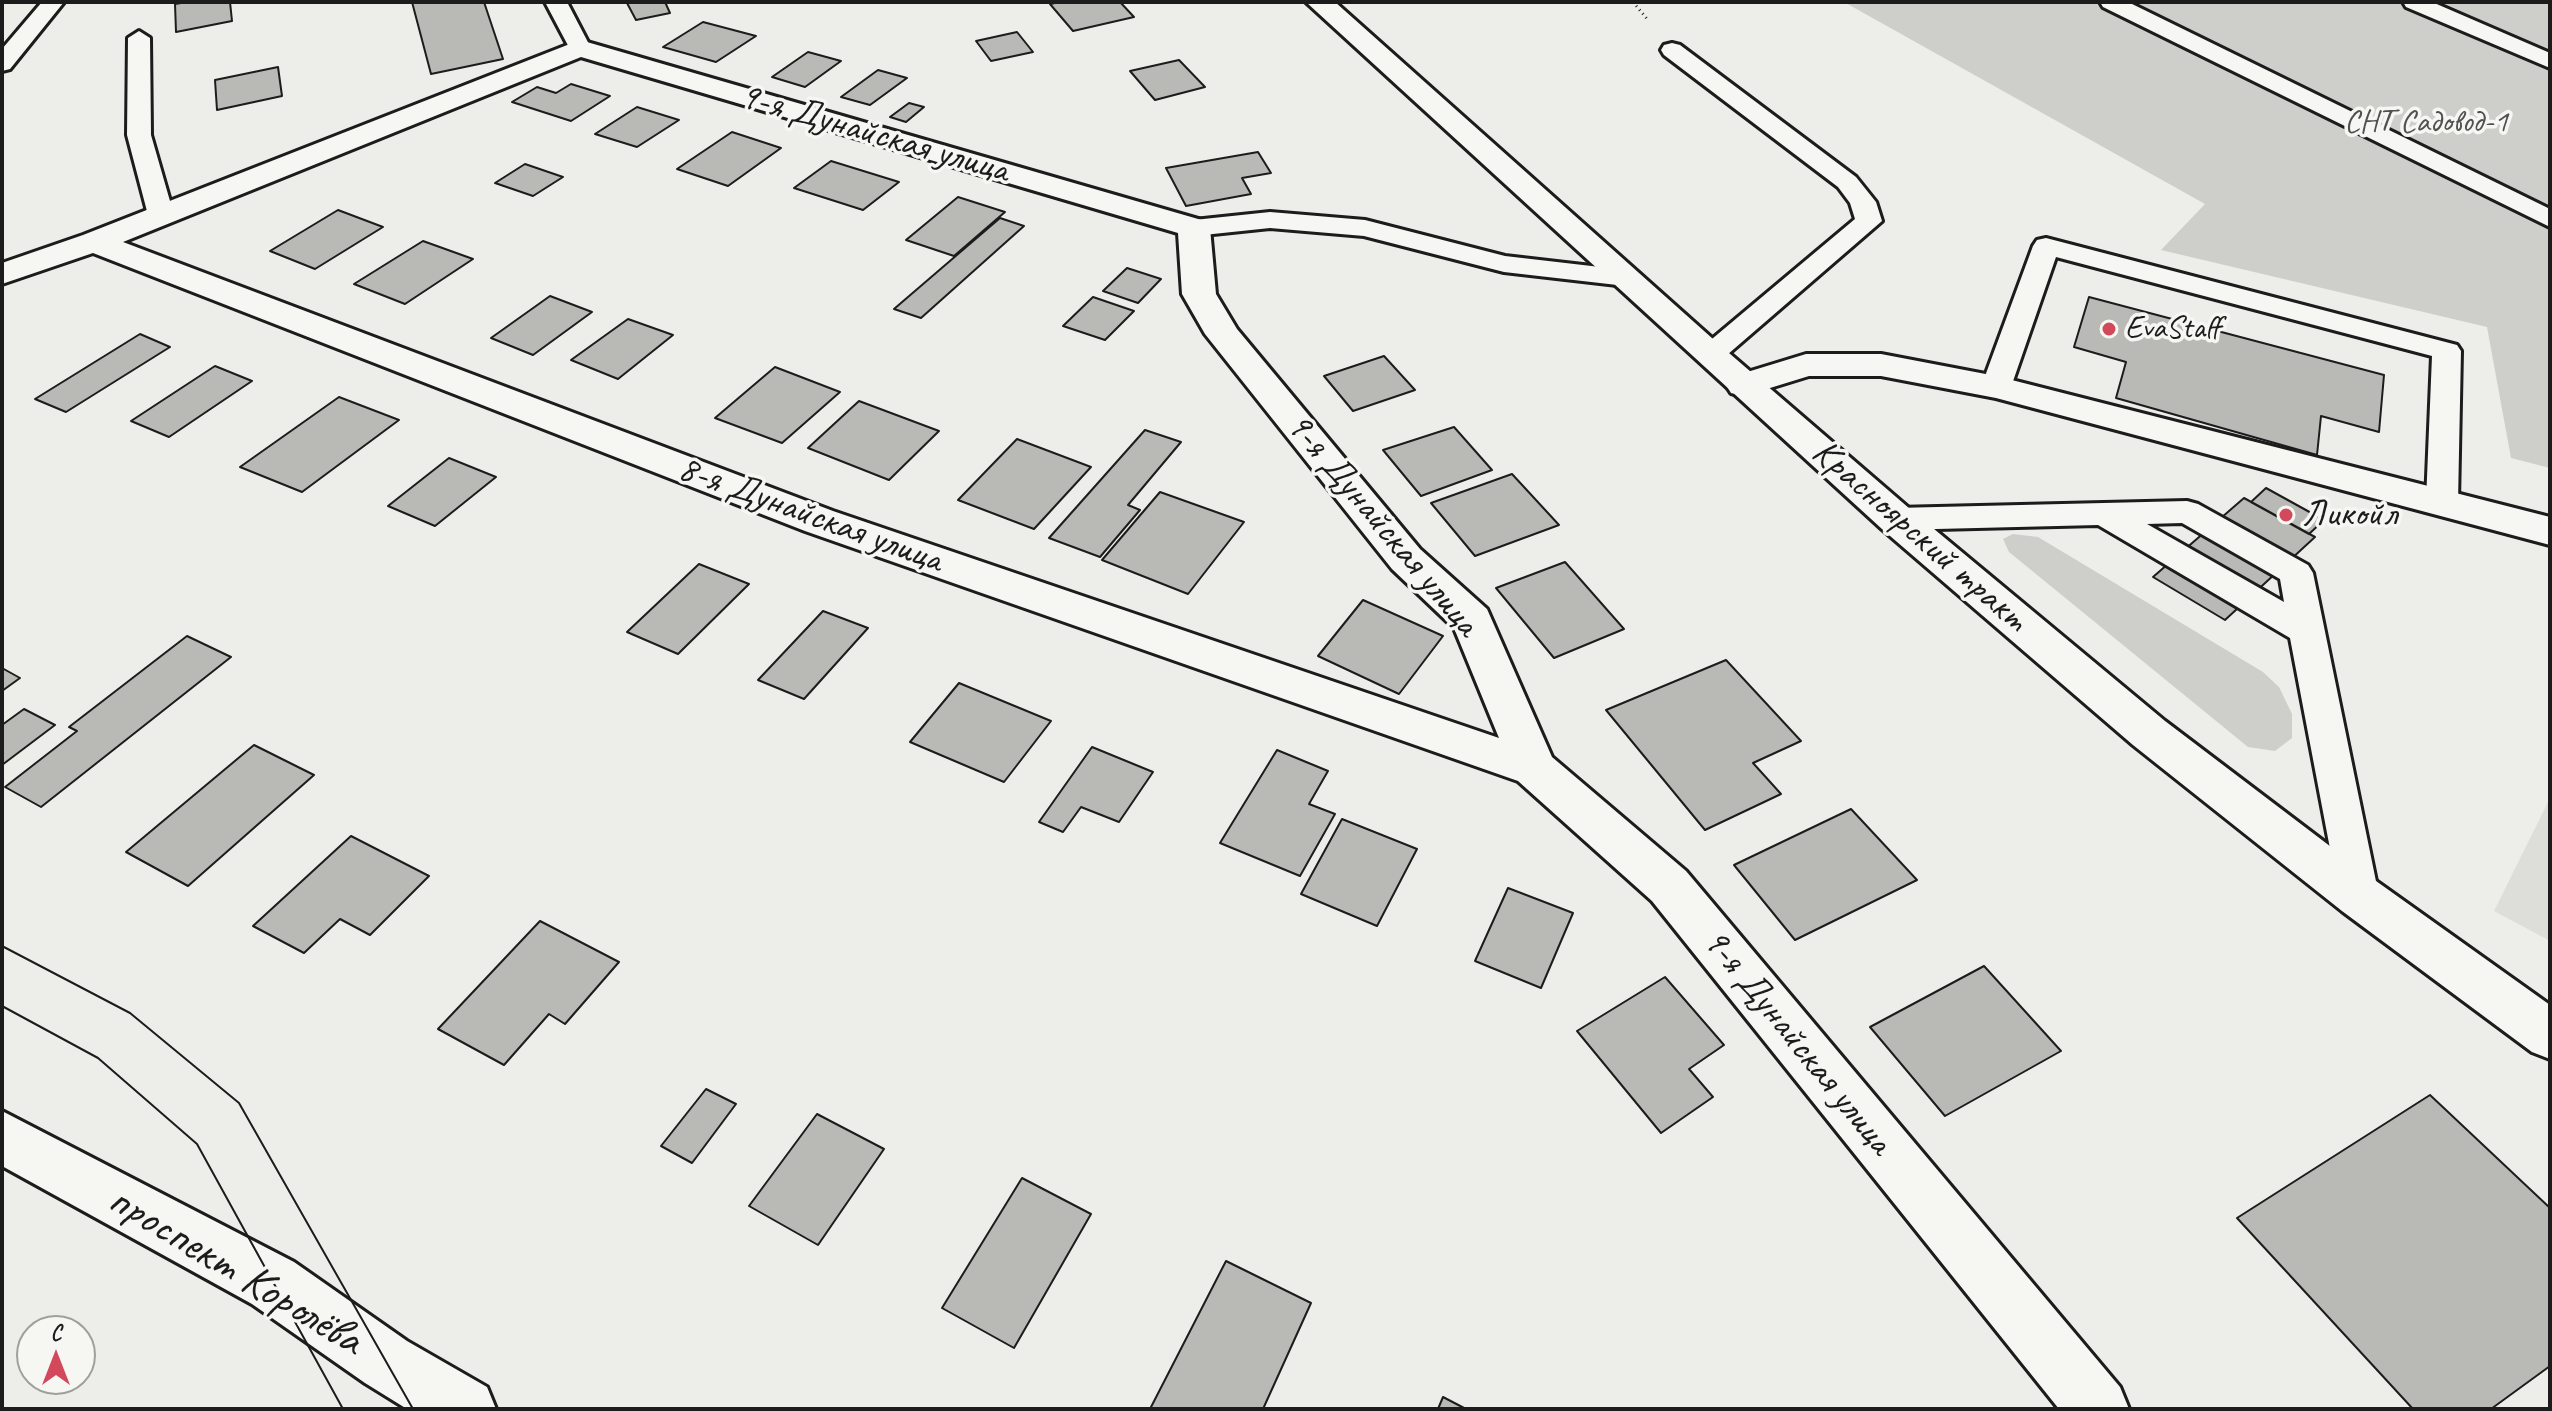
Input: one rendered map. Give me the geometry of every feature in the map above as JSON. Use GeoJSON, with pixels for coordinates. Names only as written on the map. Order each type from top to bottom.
{"type":"FeatureCollection","features":[{"type":"Feature","properties":{"kind":"street","name":"Красноярский тракт"},"geometry":{"type":"LineString","coordinates":[[1319,2],[1896,519],[2149,733],[2540,1031]]}},
{"type":"Feature","properties":{"kind":"street"},"geometry":{"type":"LineString","coordinates":[[2,274],[94,242],[580,48]]}},
{"type":"Feature","properties":{"kind":"street","name":"9-я Дунайская улица"},"geometry":{"type":"LineString","coordinates":[[580,48],[1194,228],[1199,294],[1222,334],[1406,559],[1472,620],[1534,768],[1669,886],[2098,1409]]}},
{"type":"Feature","properties":{"kind":"street","name":"8-я Дунайская улица"},"geometry":{"type":"LineString","coordinates":[[94,242],[819,521],[1534,768]]}},
{"type":"Feature","properties":{"kind":"street"},"geometry":{"type":"LineString","coordinates":[[1744,385],[1806,365],[1881,365],[1996,387],[2550,531]]}},
{"type":"Feature","properties":{"kind":"street","name":"проспект Королёва"},"geometry":{"type":"LineString","coordinates":[[2,1137],[273,1283],[386,1362],[465,1409]]}},
{"type":"Feature","properties":{"kind":"lane"},"geometry":{"type":"LineString","coordinates":[[2,64],[53,2]]}},
{"type":"Feature","properties":{"kind":"lane"},"geometry":{"type":"LineString","coordinates":[[556,2],[580,48]]}},
{"type":"Feature","properties":{"kind":"lane"},"geometry":{"type":"LineString","coordinates":[[2111,2],[2550,219]]}},
{"type":"Feature","properties":{"kind":"lane"},"geometry":{"type":"LineString","coordinates":[[2414,2],[2550,61]]}},
{"type":"Feature","properties":{"kind":"lane"},"geometry":{"type":"LineString","coordinates":[[139,38],[139,135],[161,215]]}},
{"type":"Feature","properties":{"kind":"lane"},"geometry":{"type":"LineString","coordinates":[[1672,50],[1847,182],[1863,202],[1869,221],[1710,355]]}},
{"type":"Feature","properties":{"kind":"lane"},"geometry":{"type":"LineString","coordinates":[[1194,228],[1270,220],[1365,228],[1504,264],[1626,278]]}},
{"type":"Feature","properties":{"kind":"lane"},"geometry":{"type":"LineString","coordinates":[[1996,387],[2046,246],[2447,351],[2442,502]]}},
{"type":"Feature","properties":{"kind":"lane"},"geometry":{"type":"LineString","coordinates":[[1896,519],[2104,514],[2306,631],[2359,896]]}},
{"type":"Feature","properties":{"kind":"shaded area"},"geometry":{"type":"Polygon","coordinates":[[[2550,798],[2550,941],[2494,911],[2550,798]]]}},
{"type":"Feature","properties":{"kind":"green space","name":"СНТ Садовод-1"},"geometry":{"type":"Polygon","coordinates":[[[1844,2],[2550,2],[2550,468],[2511,458],[2487,327],[2161,250],[2205,204],[1844,2]]]}},
{"type":"Feature","properties":{"kind":"green space"},"geometry":{"type":"Polygon","coordinates":[[[2013,534],[2038,537],[2263,672],[2279,687],[2292,714],[2292,738],[2275,751],[2248,747],[2009,552],[2003,539],[2013,534]]]}},
{"type":"Feature","properties":{"kind":"building"},"geometry":{"type":"Polygon","coordinates":[[[230,2],[232,21],[176,32],[175,4],[230,2]]]}},
{"type":"Feature","properties":{"kind":"building"},"geometry":{"type":"Polygon","coordinates":[[[412,2],[484,2],[503,59],[431,74],[412,2]]]}},
{"type":"Feature","properties":{"kind":"building"},"geometry":{"type":"Polygon","coordinates":[[[665,2],[670,13],[636,20],[627,3],[665,2]]]}},
{"type":"Feature","properties":{"kind":"building"},"geometry":{"type":"Polygon","coordinates":[[[1120,2],[1134,17],[1073,31],[1050,4],[1120,2]]]}},
{"type":"Feature","properties":{"kind":"building"},"geometry":{"type":"Polygon","coordinates":[[[703,22],[756,36],[716,62],[663,47],[703,22]]]}},
{"type":"Feature","properties":{"kind":"building"},"geometry":{"type":"Polygon","coordinates":[[[1017,32],[1033,52],[991,61],[976,41],[1017,32]]]}},
{"type":"Feature","properties":{"kind":"building"},"geometry":{"type":"Polygon","coordinates":[[[808,52],[841,61],[805,87],[772,77],[808,52]]]}},
{"type":"Feature","properties":{"kind":"building"},"geometry":{"type":"Polygon","coordinates":[[[1179,60],[1205,87],[1155,100],[1130,71],[1179,60]]]}},
{"type":"Feature","properties":{"kind":"building"},"geometry":{"type":"Polygon","coordinates":[[[278,67],[282,96],[217,110],[215,80],[278,67]]]}},
{"type":"Feature","properties":{"kind":"building"},"geometry":{"type":"Polygon","coordinates":[[[878,70],[907,78],[870,105],[841,97],[878,70]]]}},
{"type":"Feature","properties":{"kind":"building"},"geometry":{"type":"Polygon","coordinates":[[[571,84],[610,96],[571,121],[512,102],[537,87],[556,93],[571,84]]]}},
{"type":"Feature","properties":{"kind":"building"},"geometry":{"type":"Polygon","coordinates":[[[909,103],[924,107],[906,122],[890,117],[909,103]]]}},
{"type":"Feature","properties":{"kind":"building"},"geometry":{"type":"Polygon","coordinates":[[[637,107],[679,120],[637,147],[595,134],[637,107]]]}},
{"type":"Feature","properties":{"kind":"building"},"geometry":{"type":"Polygon","coordinates":[[[732,132],[781,148],[728,186],[677,169],[732,132]]]}},
{"type":"Feature","properties":{"kind":"building"},"geometry":{"type":"Polygon","coordinates":[[[1258,152],[1271,173],[1242,178],[1251,194],[1186,206],[1166,168],[1258,152]]]}},
{"type":"Feature","properties":{"kind":"building"},"geometry":{"type":"Polygon","coordinates":[[[831,161],[899,182],[863,210],[794,188],[831,161]]]}},
{"type":"Feature","properties":{"kind":"building"},"geometry":{"type":"Polygon","coordinates":[[[525,164],[563,177],[533,196],[495,183],[525,164]]]}},
{"type":"Feature","properties":{"kind":"building"},"geometry":{"type":"Polygon","coordinates":[[[958,197],[1005,212],[954,256],[906,240],[958,197]]]}},
{"type":"Feature","properties":{"kind":"building"},"geometry":{"type":"Polygon","coordinates":[[[338,210],[383,227],[315,269],[270,251],[338,210]]]}},
{"type":"Feature","properties":{"kind":"building"},"geometry":{"type":"Polygon","coordinates":[[[1000,218],[1024,226],[921,318],[894,309],[1000,218]]]}},
{"type":"Feature","properties":{"kind":"building"},"geometry":{"type":"Polygon","coordinates":[[[423,241],[473,259],[405,304],[354,284],[423,241]]]}},
{"type":"Feature","properties":{"kind":"building"},"geometry":{"type":"Polygon","coordinates":[[[1127,268],[1161,279],[1138,303],[1103,291],[1127,268]]]}},
{"type":"Feature","properties":{"kind":"building"},"geometry":{"type":"Polygon","coordinates":[[[550,296],[592,312],[533,355],[491,338],[550,296]]]}},
{"type":"Feature","properties":{"kind":"building"},"geometry":{"type":"Polygon","coordinates":[[[1093,297],[1134,311],[1105,340],[1063,326],[1093,297]]]}},
{"type":"Feature","properties":{"kind":"building"},"geometry":{"type":"Polygon","coordinates":[[[2089,297],[2384,375],[2379,432],[2321,416],[2317,455],[2116,398],[2126,362],[2074,347],[2089,297]]]}},
{"type":"Feature","properties":{"kind":"building"},"geometry":{"type":"Polygon","coordinates":[[[628,319],[673,335],[618,379],[571,360],[628,319]]]}},
{"type":"Feature","properties":{"kind":"building"},"geometry":{"type":"Polygon","coordinates":[[[140,334],[170,347],[66,412],[35,399],[140,334]]]}},
{"type":"Feature","properties":{"kind":"building"},"geometry":{"type":"Polygon","coordinates":[[[1384,356],[1415,390],[1353,411],[1324,376],[1384,356]]]}},
{"type":"Feature","properties":{"kind":"building"},"geometry":{"type":"Polygon","coordinates":[[[215,366],[252,381],[169,437],[131,421],[215,366]]]}},
{"type":"Feature","properties":{"kind":"building"},"geometry":{"type":"Polygon","coordinates":[[[775,367],[840,392],[782,443],[715,418],[775,367]]]}},
{"type":"Feature","properties":{"kind":"building"},"geometry":{"type":"Polygon","coordinates":[[[339,397],[399,420],[302,492],[240,467],[339,397]]]}},
{"type":"Feature","properties":{"kind":"building"},"geometry":{"type":"Polygon","coordinates":[[[859,401],[939,431],[889,480],[808,448],[859,401]]]}},
{"type":"Feature","properties":{"kind":"building"},"geometry":{"type":"Polygon","coordinates":[[[1454,427],[1492,470],[1421,496],[1383,450],[1454,427]]]}},
{"type":"Feature","properties":{"kind":"building"},"geometry":{"type":"Polygon","coordinates":[[[1145,430],[1181,442],[1128,505],[1140,510],[1100,557],[1049,538],[1145,430]]]}},
{"type":"Feature","properties":{"kind":"building"},"geometry":{"type":"Polygon","coordinates":[[[1017,439],[1091,467],[1034,529],[958,500],[1017,439]]]}},
{"type":"Feature","properties":{"kind":"building"},"geometry":{"type":"Polygon","coordinates":[[[449,458],[496,477],[435,526],[388,506],[449,458]]]}},
{"type":"Feature","properties":{"kind":"building"},"geometry":{"type":"Polygon","coordinates":[[[1512,474],[1559,525],[1475,556],[1431,503],[1512,474]]]}},
{"type":"Feature","properties":{"kind":"building"},"geometry":{"type":"Polygon","coordinates":[[[2266,488],[2324,520],[2309,534],[2251,502],[2266,488]]]}},
{"type":"Feature","properties":{"kind":"building"},"geometry":{"type":"Polygon","coordinates":[[[1160,492],[1244,522],[1188,594],[1102,560],[1160,492]]]}},
{"type":"Feature","properties":{"kind":"building"},"geometry":{"type":"Polygon","coordinates":[[[2244,498],[2315,537],[2225,620],[2153,577],[2244,498]]]}},
{"type":"Feature","properties":{"kind":"building"},"geometry":{"type":"Polygon","coordinates":[[[1565,562],[1624,629],[1554,658],[1496,588],[1565,562]]]}},
{"type":"Feature","properties":{"kind":"building"},"geometry":{"type":"Polygon","coordinates":[[[699,564],[749,584],[678,654],[627,632],[699,564]]]}},
{"type":"Feature","properties":{"kind":"building"},"geometry":{"type":"Polygon","coordinates":[[[1363,600],[1443,636],[1399,694],[1318,656],[1363,600]]]}},
{"type":"Feature","properties":{"kind":"building"},"geometry":{"type":"Polygon","coordinates":[[[823,611],[868,628],[804,699],[758,680],[823,611]]]}},
{"type":"Feature","properties":{"kind":"building"},"geometry":{"type":"Polygon","coordinates":[[[187,636],[231,657],[41,807],[5,787],[77,731],[69,727],[187,636]]]}},
{"type":"Feature","properties":{"kind":"building"},"geometry":{"type":"Polygon","coordinates":[[[1726,660],[1801,741],[1753,763],[1781,794],[1705,830],[1606,710],[1726,660]]]}},
{"type":"Feature","properties":{"kind":"building"},"geometry":{"type":"Polygon","coordinates":[[[2,668],[20,678],[2,691],[2,668]]]}},
{"type":"Feature","properties":{"kind":"building"},"geometry":{"type":"Polygon","coordinates":[[[959,683],[1051,721],[1004,782],[910,742],[959,683]]]}},
{"type":"Feature","properties":{"kind":"building"},"geometry":{"type":"Polygon","coordinates":[[[24,709],[55,725],[2,765],[2,725],[24,709]]]}},
{"type":"Feature","properties":{"kind":"building"},"geometry":{"type":"Polygon","coordinates":[[[254,745],[314,775],[188,886],[126,852],[254,745]]]}},
{"type":"Feature","properties":{"kind":"building"},"geometry":{"type":"Polygon","coordinates":[[[1092,747],[1153,772],[1119,822],[1081,807],[1063,832],[1039,822],[1092,747]]]}},
{"type":"Feature","properties":{"kind":"building"},"geometry":{"type":"Polygon","coordinates":[[[1277,750],[1328,771],[1309,804],[1335,814],[1300,876],[1220,843],[1277,750]]]}},
{"type":"Feature","properties":{"kind":"building"},"geometry":{"type":"Polygon","coordinates":[[[1851,809],[1917,880],[1795,940],[1734,865],[1851,809]]]}},
{"type":"Feature","properties":{"kind":"building"},"geometry":{"type":"Polygon","coordinates":[[[1342,819],[1417,849],[1377,926],[1301,894],[1342,819]]]}},
{"type":"Feature","properties":{"kind":"building"},"geometry":{"type":"Polygon","coordinates":[[[351,836],[429,876],[370,935],[340,919],[304,953],[253,926],[351,836]]]}},
{"type":"Feature","properties":{"kind":"building"},"geometry":{"type":"Polygon","coordinates":[[[1508,888],[1573,913],[1541,988],[1475,961],[1508,888]]]}},
{"type":"Feature","properties":{"kind":"building"},"geometry":{"type":"Polygon","coordinates":[[[540,921],[619,962],[565,1024],[549,1014],[504,1065],[438,1029],[540,921]]]}},
{"type":"Feature","properties":{"kind":"building"},"geometry":{"type":"Polygon","coordinates":[[[1984,966],[2061,1051],[1945,1116],[1870,1027],[1984,966]]]}},
{"type":"Feature","properties":{"kind":"building"},"geometry":{"type":"Polygon","coordinates":[[[1665,977],[1724,1045],[1689,1069],[1713,1097],[1661,1133],[1577,1031],[1665,977]]]}},
{"type":"Feature","properties":{"kind":"building"},"geometry":{"type":"Polygon","coordinates":[[[706,1089],[736,1104],[692,1163],[661,1146],[706,1089]]]}},
{"type":"Feature","properties":{"kind":"building"},"geometry":{"type":"Polygon","coordinates":[[[2430,1095],[2550,1208],[2550,1366],[2491,1409],[2413,1409],[2237,1218],[2430,1095]]]}},
{"type":"Feature","properties":{"kind":"building"},"geometry":{"type":"Polygon","coordinates":[[[817,1114],[884,1149],[818,1245],[749,1206],[817,1114]]]}},
{"type":"Feature","properties":{"kind":"building"},"geometry":{"type":"Polygon","coordinates":[[[1022,1178],[1091,1214],[1014,1348],[942,1308],[1022,1178]]]}},
{"type":"Feature","properties":{"kind":"building"},"geometry":{"type":"Polygon","coordinates":[[[1226,1261],[1311,1303],[1263,1409],[1150,1409],[1226,1261]]]}},
{"type":"Feature","properties":{"kind":"building"},"geometry":{"type":"Polygon","coordinates":[[[1443,1397],[1466,1409],[1438,1409],[1443,1397]]]}},
{"type":"Feature","properties":{"kind":"tram line"},"geometry":{"type":"LineString","coordinates":[[2,946],[130,1013],[239,1103],[413,1409]]}},
{"type":"Feature","properties":{"kind":"tram line"},"geometry":{"type":"LineString","coordinates":[[2,1006],[98,1058],[197,1144],[343,1409]]}},
{"type":"Feature","properties":{"kind":"place","name":"EvaStaff"},"geometry":{"type":"Point","coordinates":[2109,329]}},
{"type":"Feature","properties":{"kind":"place","name":"Ликойл"},"geometry":{"type":"Point","coordinates":[2286,515]}}]}
